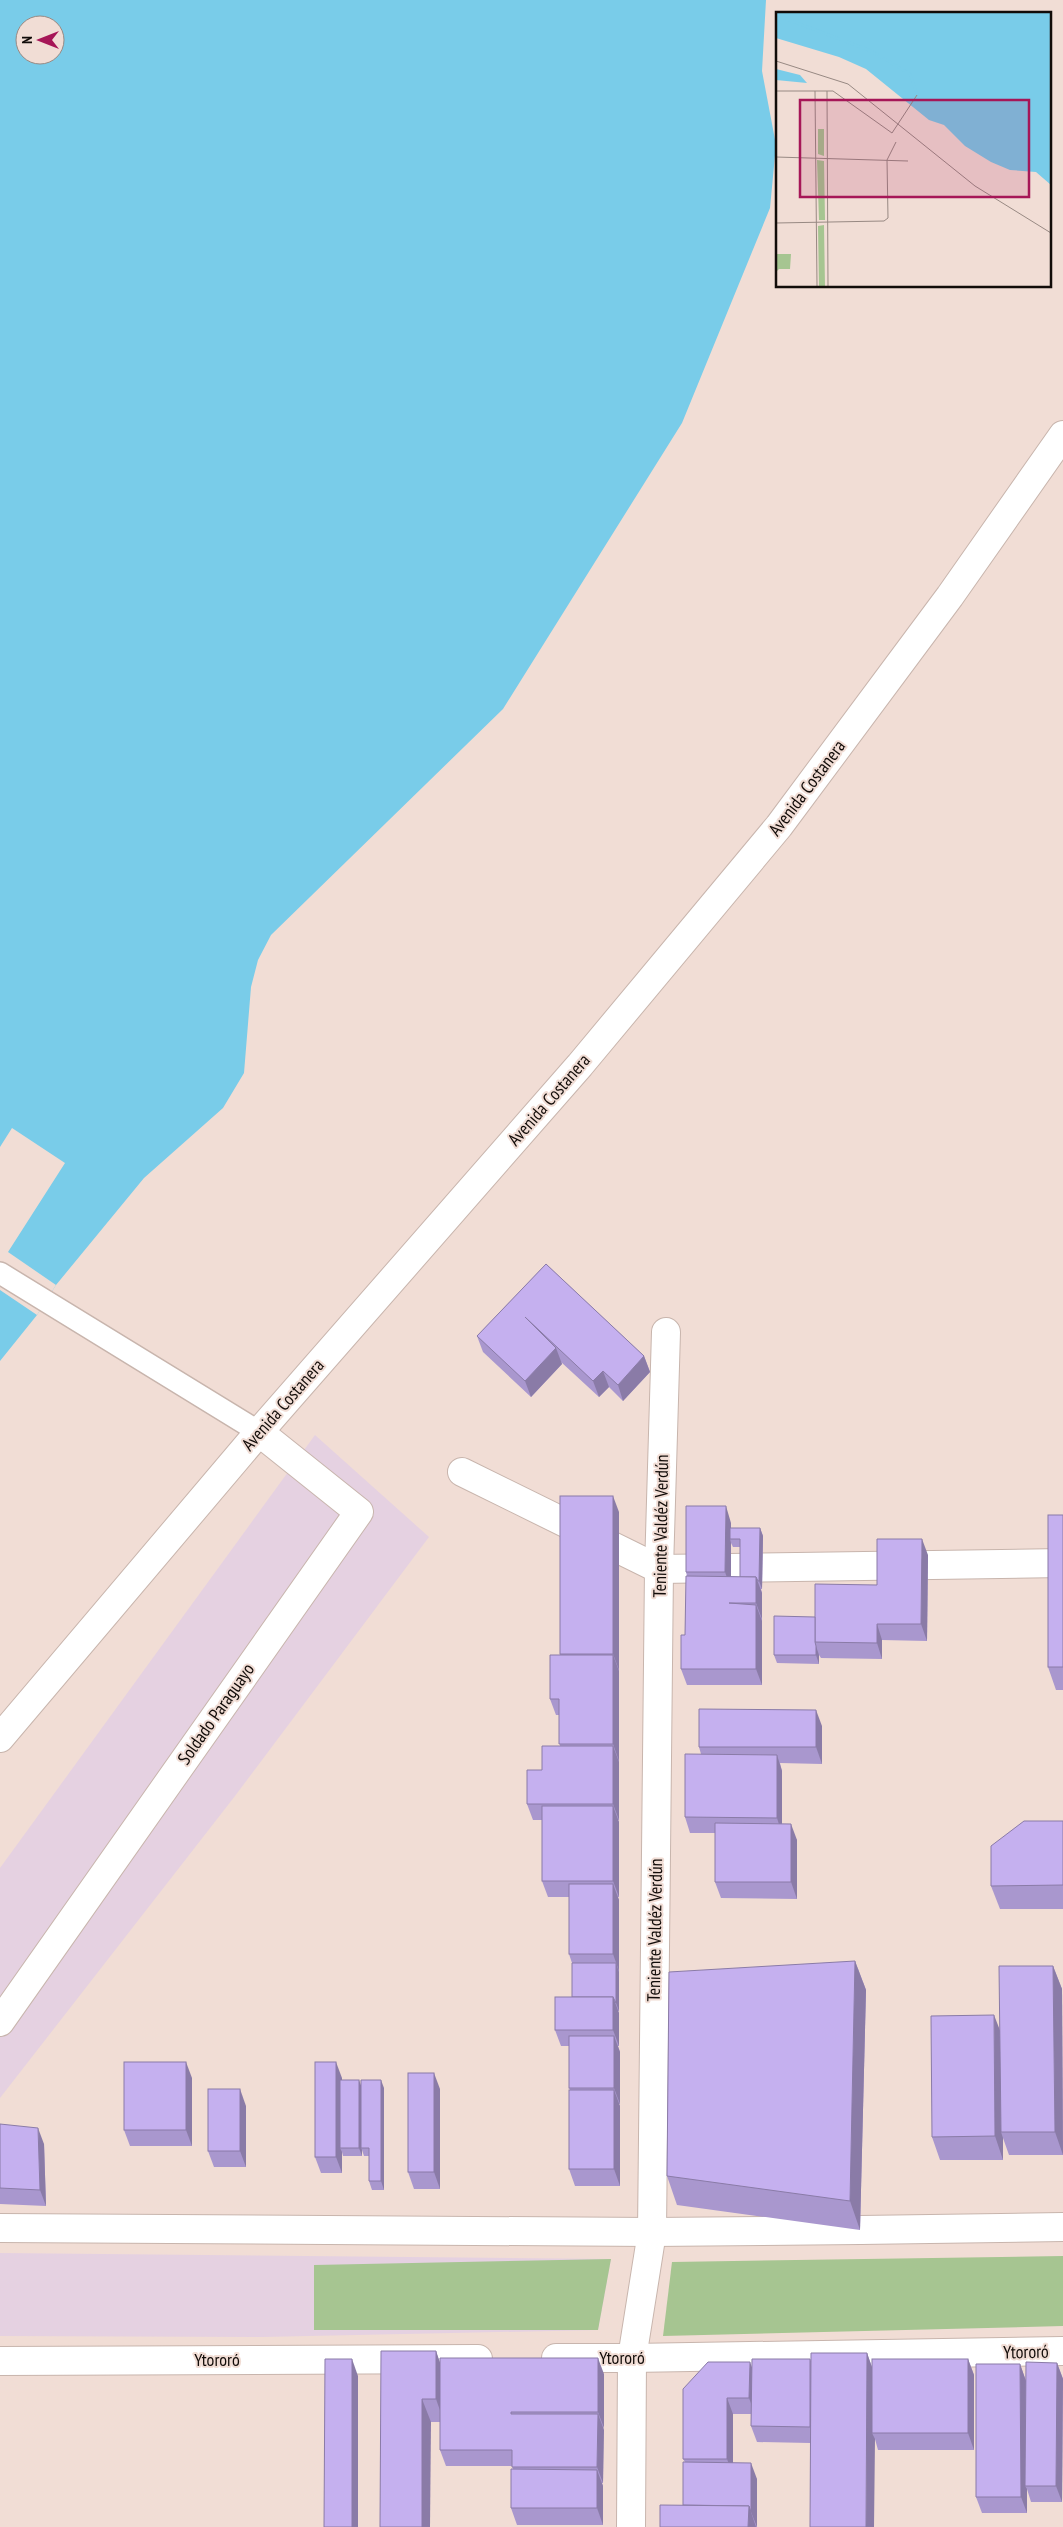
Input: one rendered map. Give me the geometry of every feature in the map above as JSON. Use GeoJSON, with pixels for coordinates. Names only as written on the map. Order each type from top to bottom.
{"type":"FeatureCollection","features":[{"type":"Feature","properties":{"kind":"street","name":"Avenida Costanera"},"geometry":{"type":"LineString","coordinates":[[0,1738],[259,1432],[580,1066],[779,826],[950,596],[1063,435]]}},
{"type":"Feature","properties":{"kind":"street","name":"Teniente Valdéz Verdún"},"geometry":{"type":"LineString","coordinates":[[630,2527],[632,2358],[652,2232],[659,1569],[666,1332]]}},
{"type":"Feature","properties":{"kind":"street","name":"Soldado Paraguayo"},"geometry":{"type":"LineString","coordinates":[[0,2022],[359,1512],[259,1432]]}},
{"type":"Feature","properties":{"kind":"street"},"geometry":{"type":"LineString","coordinates":[[462,1472],[659,1569],[1063,1563]]}},
{"type":"Feature","properties":{"kind":"street"},"geometry":{"type":"LineString","coordinates":[[0,2228],[652,2232],[1063,2227]]}},
{"type":"Feature","properties":{"kind":"street","name":"Ytororó"},"geometry":{"type":"LineString","coordinates":[[533,2358],[1063,2351]]}},
{"type":"Feature","properties":{"kind":"street","name":"Ytororó"},"geometry":{"type":"LineString","coordinates":[[0,2361],[504,2359]]}},
{"type":"Feature","properties":{"kind":"lane"},"geometry":{"type":"LineString","coordinates":[[0,1273],[259,1432]]}},
{"type":"Feature","properties":{"kind":"shaded area"},"geometry":{"type":"Polygon","coordinates":[[[315,1435],[429,1537],[235,1796],[0,2098],[0,1868],[315,1435]]]}},
{"type":"Feature","properties":{"kind":"shaded area"},"geometry":{"type":"Polygon","coordinates":[[[0,2253],[611,2259],[598,2330],[262,2337],[0,2336],[0,2253]]]}},
{"type":"Feature","properties":{"kind":"green space"},"geometry":{"type":"Polygon","coordinates":[[[1063,2256],[1063,2326],[663,2336],[672,2262],[1063,2256]]]}},
{"type":"Feature","properties":{"kind":"green space"},"geometry":{"type":"Polygon","coordinates":[[[611,2259],[598,2330],[314,2330],[314,2265],[611,2259]]]}},
{"type":"Feature","properties":{"kind":"water"},"geometry":{"type":"Polygon","coordinates":[[[0,0],[766,0],[762,71],[776,145],[770,208],[682,423],[503,709],[271,935],[258,960],[251,987],[244,1073],[223,1108],[144,1178],[56,1285],[37,1315],[0,1361],[0,0]]]}},
{"type":"Feature","properties":{"kind":"pier"},"geometry":{"type":"Polygon","coordinates":[[[12,1128],[65,1163],[8,1252],[56,1285],[37,1315],[0,1290],[0,1147],[12,1128]]]}},
{"type":"Feature","properties":{"kind":"building"},"geometry":{"type":"Polygon","coordinates":[[[546,1264],[644,1356],[618,1385],[603,1371],[593,1381],[525,1317],[556,1348],[525,1381],[477,1336],[546,1264]]]}},
{"type":"Feature","properties":{"kind":"building"},"geometry":{"type":"Polygon","coordinates":[[[560,1496],[613,1496],[613,1654],[560,1654],[560,1496]]]}},
{"type":"Feature","properties":{"kind":"building"},"geometry":{"type":"Polygon","coordinates":[[[686,1506],[726,1506],[725,1572],[686,1572],[686,1506]]]}},
{"type":"Feature","properties":{"kind":"building"},"geometry":{"type":"Polygon","coordinates":[[[1048,1515],[1063,1515],[1063,1667],[1048,1667],[1048,1515]]]}},
{"type":"Feature","properties":{"kind":"building"},"geometry":{"type":"Polygon","coordinates":[[[730,1528],[760,1528],[759,1581],[756,1577],[740,1577],[740,1539],[730,1539],[730,1528]]]}},
{"type":"Feature","properties":{"kind":"building"},"geometry":{"type":"Polygon","coordinates":[[[877,1539],[922,1539],[921,1624],[877,1624],[877,1643],[815,1642],[815,1584],[877,1585],[877,1539]]]}},
{"type":"Feature","properties":{"kind":"building"},"geometry":{"type":"Polygon","coordinates":[[[686,1576],[756,1577],[756,1603],[729,1603],[756,1605],[756,1669],[681,1669],[681,1635],[685,1635],[686,1576]]]}},
{"type":"Feature","properties":{"kind":"building"},"geometry":{"type":"Polygon","coordinates":[[[774,1616],[815,1617],[816,1655],[774,1655],[774,1616]]]}},
{"type":"Feature","properties":{"kind":"building"},"geometry":{"type":"Polygon","coordinates":[[[550,1655],[613,1655],[613,1744],[559,1744],[559,1699],[550,1699],[550,1655]]]}},
{"type":"Feature","properties":{"kind":"building"},"geometry":{"type":"Polygon","coordinates":[[[699,1709],[816,1710],[816,1747],[699,1747],[699,1709]]]}},
{"type":"Feature","properties":{"kind":"building"},"geometry":{"type":"Polygon","coordinates":[[[542,1746],[613,1746],[613,1804],[527,1804],[527,1770],[542,1770],[542,1746]]]}},
{"type":"Feature","properties":{"kind":"building"},"geometry":{"type":"Polygon","coordinates":[[[685,1754],[777,1755],[777,1818],[685,1817],[685,1754]]]}},
{"type":"Feature","properties":{"kind":"building"},"geometry":{"type":"Polygon","coordinates":[[[542,1806],[613,1806],[613,1881],[542,1881],[542,1806]]]}},
{"type":"Feature","properties":{"kind":"building"},"geometry":{"type":"Polygon","coordinates":[[[1024,1821],[1063,1821],[1063,1885],[991,1886],[991,1846],[1024,1821]]]}},
{"type":"Feature","properties":{"kind":"building"},"geometry":{"type":"Polygon","coordinates":[[[715,1823],[791,1824],[791,1882],[715,1882],[715,1823]]]}},
{"type":"Feature","properties":{"kind":"building"},"geometry":{"type":"Polygon","coordinates":[[[569,1884],[613,1884],[613,1954],[569,1954],[569,1884]]]}},
{"type":"Feature","properties":{"kind":"building"},"geometry":{"type":"Polygon","coordinates":[[[855,1961],[850,2201],[667,2176],[669,1972],[855,1961]]]}},
{"type":"Feature","properties":{"kind":"building"},"geometry":{"type":"Polygon","coordinates":[[[572,1963],[616,1963],[616,2003],[613,1997],[572,1997],[572,1963]]]}},
{"type":"Feature","properties":{"kind":"building"},"geometry":{"type":"Polygon","coordinates":[[[999,1966],[1053,1966],[1055,2132],[1001,2132],[999,1966]]]}},
{"type":"Feature","properties":{"kind":"building"},"geometry":{"type":"Polygon","coordinates":[[[555,1997],[613,1997],[613,2030],[555,2030],[555,1997]]]}},
{"type":"Feature","properties":{"kind":"building"},"geometry":{"type":"Polygon","coordinates":[[[994,2015],[995,2136],[932,2137],[931,2016],[994,2015]]]}},
{"type":"Feature","properties":{"kind":"building"},"geometry":{"type":"Polygon","coordinates":[[[569,2036],[614,2036],[614,2088],[569,2088],[569,2036]]]}},
{"type":"Feature","properties":{"kind":"building"},"geometry":{"type":"Polygon","coordinates":[[[124,2062],[186,2062],[186,2130],[124,2130],[124,2062]]]}},
{"type":"Feature","properties":{"kind":"building"},"geometry":{"type":"Polygon","coordinates":[[[315,2062],[336,2062],[336,2157],[315,2157],[315,2062]]]}},
{"type":"Feature","properties":{"kind":"building"},"geometry":{"type":"Polygon","coordinates":[[[408,2073],[434,2073],[434,2172],[408,2172],[408,2073]]]}},
{"type":"Feature","properties":{"kind":"building"},"geometry":{"type":"Polygon","coordinates":[[[340,2080],[359,2080],[359,2148],[340,2148],[340,2080]]]}},
{"type":"Feature","properties":{"kind":"building"},"geometry":{"type":"Polygon","coordinates":[[[361,2080],[381,2080],[381,2181],[369,2181],[369,2148],[361,2148],[361,2080]]]}},
{"type":"Feature","properties":{"kind":"building"},"geometry":{"type":"Polygon","coordinates":[[[208,2089],[240,2089],[240,2151],[208,2151],[208,2089]]]}},
{"type":"Feature","properties":{"kind":"building"},"geometry":{"type":"Polygon","coordinates":[[[569,2090],[614,2090],[614,2169],[569,2169],[569,2090]]]}},
{"type":"Feature","properties":{"kind":"building"},"geometry":{"type":"Polygon","coordinates":[[[0,2124],[38,2128],[40,2190],[0,2188],[0,2124]]]}},
{"type":"Feature","properties":{"kind":"building"},"geometry":{"type":"Polygon","coordinates":[[[381,2351],[436,2351],[436,2399],[422,2399],[422,2527],[380,2527],[381,2351]]]}},
{"type":"Feature","properties":{"kind":"building"},"geometry":{"type":"Polygon","coordinates":[[[811,2353],[867,2353],[866,2527],[810,2527],[811,2353]]]}},
{"type":"Feature","properties":{"kind":"building"},"geometry":{"type":"Polygon","coordinates":[[[440,2358],[598,2358],[598,2412],[511,2412],[511,2414],[598,2414],[597,2467],[512,2467],[512,2450],[440,2450],[440,2358]]]}},
{"type":"Feature","properties":{"kind":"building"},"geometry":{"type":"Polygon","coordinates":[[[325,2359],[352,2359],[352,2527],[324,2527],[325,2359]]]}},
{"type":"Feature","properties":{"kind":"building"},"geometry":{"type":"Polygon","coordinates":[[[752,2359],[810,2359],[810,2427],[751,2426],[752,2359]]]}},
{"type":"Feature","properties":{"kind":"building"},"geometry":{"type":"Polygon","coordinates":[[[872,2359],[968,2359],[968,2433],[872,2433],[872,2359]]]}},
{"type":"Feature","properties":{"kind":"building"},"geometry":{"type":"Polygon","coordinates":[[[708,2362],[750,2362],[749,2398],[727,2398],[727,2459],[683,2459],[683,2389],[708,2362]]]}},
{"type":"Feature","properties":{"kind":"building"},"geometry":{"type":"Polygon","coordinates":[[[1026,2362],[1057,2363],[1056,2486],[1025,2486],[1026,2362]]]}},
{"type":"Feature","properties":{"kind":"building"},"geometry":{"type":"Polygon","coordinates":[[[976,2364],[1020,2364],[1021,2497],[976,2497],[976,2364]]]}},
{"type":"Feature","properties":{"kind":"building"},"geometry":{"type":"Polygon","coordinates":[[[683,2462],[751,2463],[751,2512],[749,2506],[683,2505],[683,2462]]]}},
{"type":"Feature","properties":{"kind":"building"},"geometry":{"type":"Polygon","coordinates":[[[511,2469],[597,2470],[597,2508],[511,2508],[511,2469]]]}},
{"type":"Feature","properties":{"kind":"building"},"geometry":{"type":"Polygon","coordinates":[[[660,2505],[749,2506],[748,2527],[660,2527],[660,2505]]]}}]}
